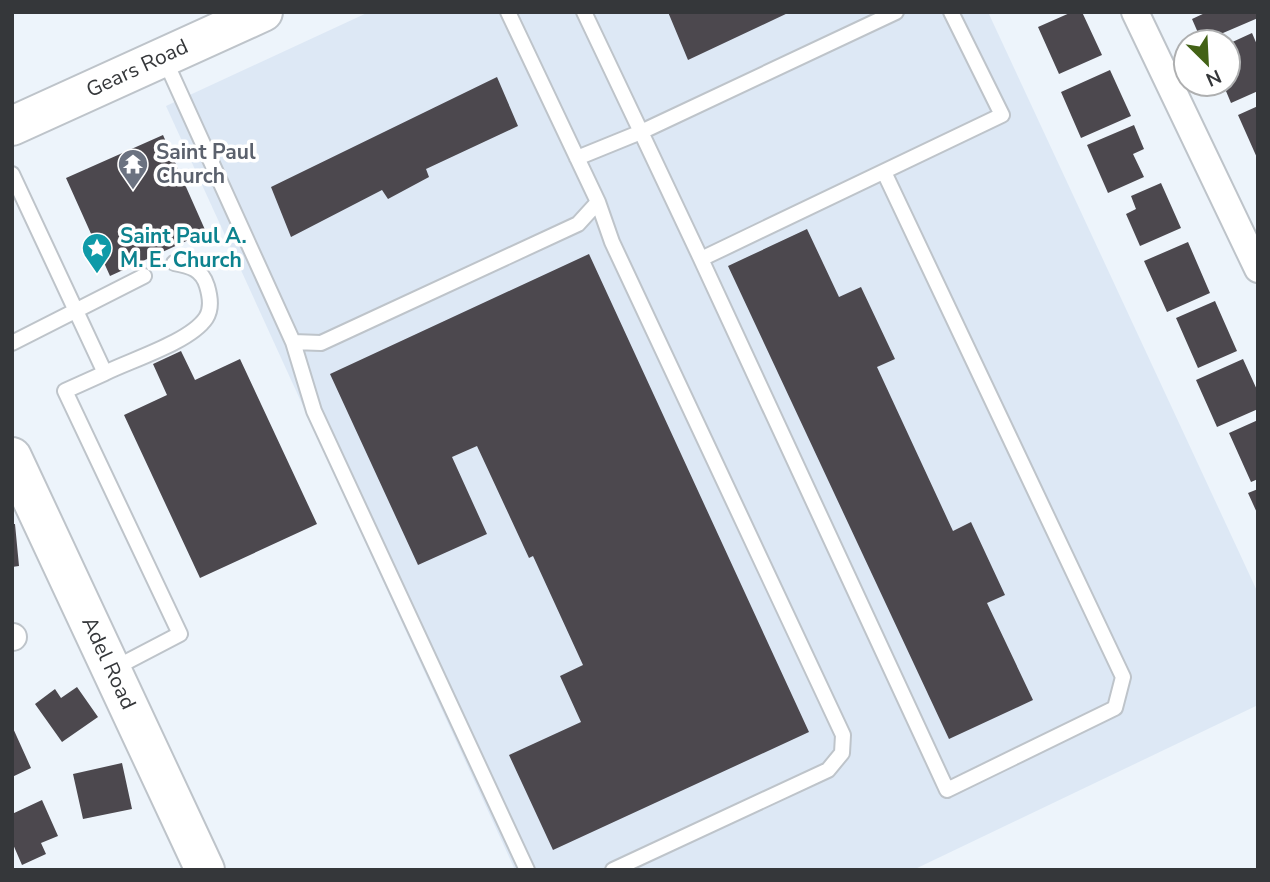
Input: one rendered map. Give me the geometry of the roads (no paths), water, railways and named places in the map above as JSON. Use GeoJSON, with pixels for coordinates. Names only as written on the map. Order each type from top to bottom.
{"type":"FeatureCollection","features":[{"type":"Feature","properties":{"kind":"street"},"geometry":{"type":"LineString","coordinates":[[1135,12],[1258,269]]}},
{"type":"Feature","properties":{"kind":"street","name":"Gears Road"},"geometry":{"type":"LineString","coordinates":[[12,126],[248,15]]}},
{"type":"Feature","properties":{"kind":"street","name":"Adel Road"},"geometry":{"type":"LineString","coordinates":[[12,457],[205,870]]}},
{"type":"Feature","properties":{"kind":"lane"},"geometry":{"type":"LineString","coordinates":[[508,12],[598,202],[612,242],[844,735],[842,753],[828,770],[613,870]]}},
{"type":"Feature","properties":{"kind":"lane"},"geometry":{"type":"LineString","coordinates":[[584,12],[947,790],[1115,708],[1123,677],[884,172]]}},
{"type":"Feature","properties":{"kind":"lane"},"geometry":{"type":"LineString","coordinates":[[577,158],[641,132],[896,12]]}},
{"type":"Feature","properties":{"kind":"lane"},"geometry":{"type":"LineString","coordinates":[[701,259],[1002,115],[951,12]]}},
{"type":"Feature","properties":{"kind":"lane"},"geometry":{"type":"LineString","coordinates":[[163,57],[293,342],[314,411],[527,870]]}},
{"type":"Feature","properties":{"kind":"lane"},"geometry":{"type":"LineString","coordinates":[[12,174],[105,373]]}},
{"type":"Feature","properties":{"kind":"lane"},"geometry":{"type":"LineString","coordinates":[[293,342],[321,343],[578,223],[598,202]]}},
{"type":"Feature","properties":{"kind":"lane"},"geometry":{"type":"LineString","coordinates":[[111,669],[180,634],[65,391],[187,335],[206,317],[211,298],[205,278],[192,266],[174,264]]}},
{"type":"Feature","properties":{"kind":"lane"},"geometry":{"type":"LineString","coordinates":[[12,343],[144,276]]}},
{"type":"Feature","properties":{"kind":"place","name":"Saint Paul Church"},"geometry":{"type":"Point","coordinates":[133,191]}},
{"type":"Feature","properties":{"kind":"place","name":"Saint Paul A. M. E. Church"},"geometry":{"type":"Point","coordinates":[97,275]}}]}
